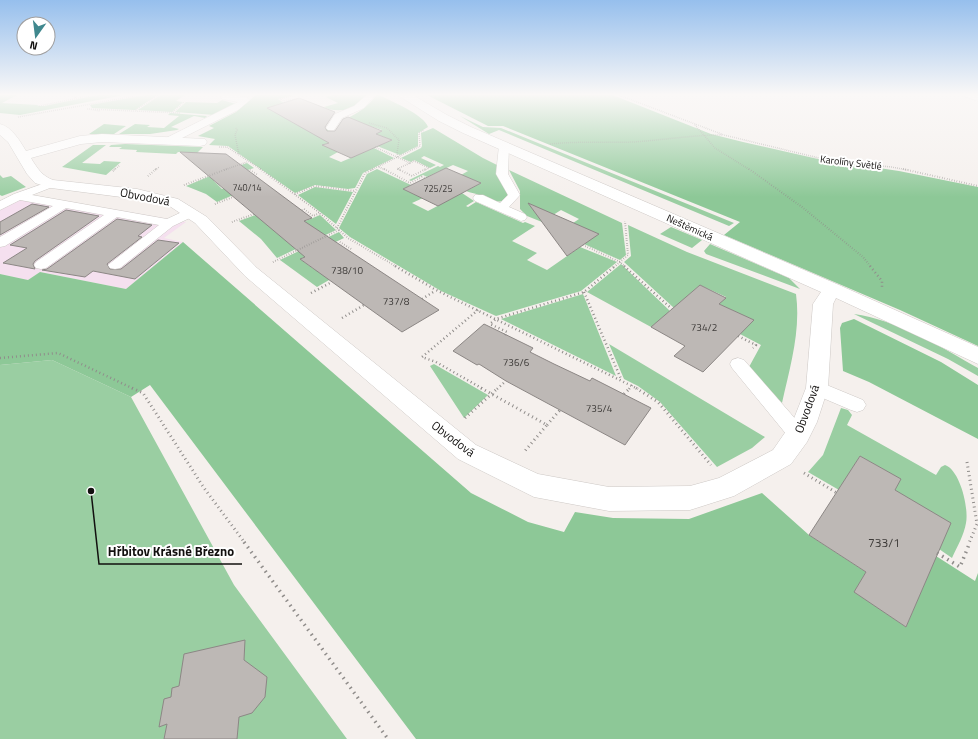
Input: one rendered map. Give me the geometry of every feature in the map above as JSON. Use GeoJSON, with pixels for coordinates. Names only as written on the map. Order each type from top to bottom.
{"type":"FeatureCollection","features":[{"type":"Feature","properties":{"kind":"street","name":"Obvodová"},"geometry":{"type":"LineString","coordinates":[[1,128],[13,140],[34,174],[40,180],[52,184],[138,194],[173,202],[201,220],[252,272],[467,452],[534,485],[609,499],[690,498],[728,486],[782,457],[798,435],[817,388],[823,304],[832,289]]}},
{"type":"Feature","properties":{"kind":"street","name":"Neštěmická"},"geometry":{"type":"LineString","coordinates":[[464,128],[832,289],[978,356]]}},
{"type":"Feature","properties":{"kind":"street"},"geometry":{"type":"LineString","coordinates":[[22,156],[80,140],[102,138],[200,142]]}},
{"type":"Feature","properties":{"kind":"lane"},"geometry":{"type":"LineString","coordinates":[[170,140],[194,128]]}},
{"type":"Feature","properties":{"kind":"lane"},"geometry":{"type":"LineString","coordinates":[[502,208],[514,195],[502,174],[504,146]]}},
{"type":"Feature","properties":{"kind":"lane"},"geometry":{"type":"LineString","coordinates":[[0,206],[18,196],[52,184]]}},
{"type":"Feature","properties":{"kind":"lane"},"geometry":{"type":"LineString","coordinates":[[18,196],[169,223]]}},
{"type":"Feature","properties":{"kind":"lane"},"geometry":{"type":"LineString","coordinates":[[479,198],[521,217]]}},
{"type":"Feature","properties":{"kind":"lane"},"geometry":{"type":"LineString","coordinates":[[0,243],[64,204]]}},
{"type":"Feature","properties":{"kind":"lane"},"geometry":{"type":"LineString","coordinates":[[41,265],[115,213]]}},
{"type":"Feature","properties":{"kind":"lane"},"geometry":{"type":"LineString","coordinates":[[115,265],[169,223],[190,213]]}},
{"type":"Feature","properties":{"kind":"lane"},"geometry":{"type":"LineString","coordinates":[[738,364],[798,435]]}},
{"type":"Feature","properties":{"kind":"lane"},"geometry":{"type":"LineString","coordinates":[[817,388],[857,405]]}},
{"type":"Feature","properties":{"kind":"path"},"geometry":{"type":"LineString","coordinates":[[236,128],[235,135],[239,156]]}},
{"type":"Feature","properties":{"kind":"path"},"geometry":{"type":"LineString","coordinates":[[387,128],[399,140],[397,153],[398,158]]}},
{"type":"Feature","properties":{"kind":"path"},"geometry":{"type":"LineString","coordinates":[[698,128],[704,134],[706,140],[715,148],[747,168],[802,207],[863,257],[882,281],[879,310]]}},
{"type":"Feature","properties":{"kind":"path"},"geometry":{"type":"LineString","coordinates":[[706,128],[724,135]]}},
{"type":"Feature","properties":{"kind":"path"},"geometry":{"type":"LineString","coordinates":[[337,228],[365,173],[420,146],[420,133],[428,129]]}},
{"type":"Feature","properties":{"kind":"path"},"geometry":{"type":"LineString","coordinates":[[546,144],[634,142],[704,134],[724,135]]}},
{"type":"Feature","properties":{"kind":"path","name":"Karolíny Světlé"},"geometry":{"type":"LineString","coordinates":[[724,135],[827,160],[891,167],[978,186]]}},
{"type":"Feature","properties":{"kind":"path"},"geometry":{"type":"LineString","coordinates":[[200,142],[206,146],[226,147],[320,213],[348,238],[436,290],[632,385],[658,402],[728,486]]}},
{"type":"Feature","properties":{"kind":"path"},"geometry":{"type":"LineString","coordinates":[[376,147],[410,163]]}},
{"type":"Feature","properties":{"kind":"path"},"geometry":{"type":"LineString","coordinates":[[182,186],[247,161]]}},
{"type":"Feature","properties":{"kind":"path"},"geometry":{"type":"LineString","coordinates":[[405,180],[429,168],[414,161],[397,169],[412,176]]}},
{"type":"Feature","properties":{"kind":"path"},"geometry":{"type":"LineString","coordinates":[[114,170],[120,165]]}},
{"type":"Feature","properties":{"kind":"path"},"geometry":{"type":"LineString","coordinates":[[153,172],[159,167]]}},
{"type":"Feature","properties":{"kind":"path"},"geometry":{"type":"LineString","coordinates":[[378,167],[410,183],[422,177],[426,178]]}},
{"type":"Feature","properties":{"kind":"path"},"geometry":{"type":"LineString","coordinates":[[255,176],[258,175],[250,170],[257,168]]}},
{"type":"Feature","properties":{"kind":"path"},"geometry":{"type":"LineString","coordinates":[[294,194],[315,186],[355,191]]}},
{"type":"Feature","properties":{"kind":"path"},"geometry":{"type":"LineString","coordinates":[[215,203],[233,197]]}},
{"type":"Feature","properties":{"kind":"path"},"geometry":{"type":"LineString","coordinates":[[302,210],[304,209],[314,216],[320,213]]}},
{"type":"Feature","properties":{"kind":"path"},"geometry":{"type":"LineString","coordinates":[[236,220],[254,214]]}},
{"type":"Feature","properties":{"kind":"path"},"geometry":{"type":"LineString","coordinates":[[504,334],[507,332],[490,324],[496,319],[584,292],[628,255],[625,221]]}},
{"type":"Feature","properties":{"kind":"path"},"geometry":{"type":"LineString","coordinates":[[276,260],[339,230]]}},
{"type":"Feature","properties":{"kind":"path"},"geometry":{"type":"LineString","coordinates":[[348,238],[340,242],[351,249],[349,250]]}},
{"type":"Feature","properties":{"kind":"path"},"geometry":{"type":"LineString","coordinates":[[583,245],[620,262],[672,309]]}},
{"type":"Feature","properties":{"kind":"path"},"geometry":{"type":"LineString","coordinates":[[316,290],[332,282]]}},
{"type":"Feature","properties":{"kind":"path"},"geometry":{"type":"LineString","coordinates":[[422,298],[436,290]]}},
{"type":"Feature","properties":{"kind":"path"},"geometry":{"type":"LineString","coordinates":[[584,292],[621,380]]}},
{"type":"Feature","properties":{"kind":"path"},"geometry":{"type":"LineString","coordinates":[[348,314],[364,305]]}},
{"type":"Feature","properties":{"kind":"path"},"geometry":{"type":"LineString","coordinates":[[478,310],[422,357],[436,362],[547,425]]}},
{"type":"Feature","properties":{"kind":"path"},"geometry":{"type":"LineString","coordinates":[[738,336],[756,345]]}},
{"type":"Feature","properties":{"kind":"path"},"geometry":{"type":"LineString","coordinates":[[0,358],[58,353],[143,393],[204,488],[388,739]]}},
{"type":"Feature","properties":{"kind":"path"},"geometry":{"type":"LineString","coordinates":[[461,422],[506,381]]}},
{"type":"Feature","properties":{"kind":"path"},"geometry":{"type":"LineString","coordinates":[[624,394],[632,385]]}},
{"type":"Feature","properties":{"kind":"path"},"geometry":{"type":"LineString","coordinates":[[507,472],[560,410]]}},
{"type":"Feature","properties":{"kind":"path"},"geometry":{"type":"LineString","coordinates":[[937,553],[960,567],[977,524],[967,462]]}},
{"type":"Feature","properties":{"kind":"path"},"geometry":{"type":"LineString","coordinates":[[819,484],[837,494]]}},
{"type":"Feature","properties":{"kind":"shaded area"},"geometry":{"type":"Polygon","coordinates":[[[18,193],[186,222],[164,238],[183,242],[126,289],[40,272],[28,280],[0,274],[0,204],[18,193]]]}},
{"type":"Feature","properties":{"kind":"green space"},"geometry":{"type":"Polygon","coordinates":[[[97,128],[122,128],[114,134],[89,134],[97,128]]]}},
{"type":"Feature","properties":{"kind":"green space"},"geometry":{"type":"Polygon","coordinates":[[[128,128],[179,129],[150,134],[119,134],[128,128]]]}},
{"type":"Feature","properties":{"kind":"green space"},"geometry":{"type":"Polygon","coordinates":[[[213,128],[326,128],[345,136],[323,145],[338,152],[329,157],[341,162],[374,148],[394,158],[363,173],[355,188],[348,189],[315,185],[295,193],[228,146],[209,145],[215,139],[198,136],[213,128]]]}},
{"type":"Feature","properties":{"kind":"green space"},"geometry":{"type":"Polygon","coordinates":[[[349,128],[363,128],[349,134],[349,128]]]}},
{"type":"Feature","properties":{"kind":"green space"},"geometry":{"type":"Polygon","coordinates":[[[377,128],[426,128],[418,133],[418,146],[400,155],[377,146],[392,140],[376,134],[382,130],[377,128]]]}},
{"type":"Feature","properties":{"kind":"green space"},"geometry":{"type":"Polygon","coordinates":[[[434,128],[499,166],[508,195],[505,199],[499,202],[466,191],[481,183],[461,175],[468,171],[453,165],[427,177],[423,175],[411,181],[409,180],[438,166],[440,167],[444,165],[424,156],[421,158],[436,165],[430,168],[414,160],[411,162],[401,158],[421,148],[421,133],[434,128]]]}},
{"type":"Feature","properties":{"kind":"green space"},"geometry":{"type":"Polygon","coordinates":[[[480,128],[502,128],[734,223],[729,226],[499,130],[489,134],[480,128]]]}},
{"type":"Feature","properties":{"kind":"green space"},"geometry":{"type":"Polygon","coordinates":[[[509,128],[697,128],[711,134],[818,159],[899,171],[978,187],[978,346],[900,310],[724,235],[740,222],[509,128]]]}},
{"type":"Feature","properties":{"kind":"green space"},"geometry":{"type":"Polygon","coordinates":[[[125,144],[203,147],[197,153],[178,152],[176,154],[136,152],[137,150],[119,149],[122,147],[109,147],[111,145],[125,144]]]}},
{"type":"Feature","properties":{"kind":"green space"},"geometry":{"type":"Polygon","coordinates":[[[93,145],[106,145],[82,163],[100,164],[104,161],[121,162],[106,175],[62,167],[93,145]]]}},
{"type":"Feature","properties":{"kind":"green space"},"geometry":{"type":"Polygon","coordinates":[[[247,163],[254,168],[214,181],[222,189],[229,186],[238,193],[217,202],[206,194],[186,186],[215,174],[247,163]]]}},
{"type":"Feature","properties":{"kind":"green space"},"geometry":{"type":"Polygon","coordinates":[[[377,169],[411,185],[404,189],[423,198],[412,203],[428,211],[462,193],[474,201],[466,206],[468,207],[476,202],[523,223],[525,222],[535,226],[512,241],[537,253],[527,260],[547,270],[580,247],[617,262],[581,291],[496,316],[441,291],[350,237],[339,228],[367,174],[377,169]]]}},
{"type":"Feature","properties":{"kind":"green space"},"geometry":{"type":"Polygon","coordinates":[[[509,170],[622,223],[626,255],[620,260],[584,244],[573,223],[579,219],[561,210],[542,222],[527,216],[520,209],[520,191],[509,170]]]}},
{"type":"Feature","properties":{"kind":"green space"},"geometry":{"type":"Polygon","coordinates":[[[0,175],[3,178],[11,176],[26,187],[2,196],[0,195],[0,175]]]}},
{"type":"Feature","properties":{"kind":"green space"},"geometry":{"type":"Polygon","coordinates":[[[315,187],[353,192],[336,224],[298,195],[315,187]]]}},
{"type":"Feature","properties":{"kind":"green space"},"geometry":{"type":"Polygon","coordinates":[[[261,213],[277,233],[320,215],[336,230],[277,258],[261,239],[239,221],[261,213]]]}},
{"type":"Feature","properties":{"kind":"green space"},"geometry":{"type":"Polygon","coordinates":[[[628,225],[687,252],[796,294],[796,335],[782,403],[749,367],[761,345],[740,334],[753,320],[719,304],[726,297],[700,285],[674,308],[624,262],[631,256],[628,225]]]}},
{"type":"Feature","properties":{"kind":"green space"},"geometry":{"type":"Polygon","coordinates":[[[671,227],[702,240],[692,248],[660,234],[671,227]]]}},
{"type":"Feature","properties":{"kind":"green space"},"geometry":{"type":"Polygon","coordinates":[[[339,232],[344,238],[300,259],[315,270],[322,266],[336,276],[317,287],[280,260],[339,232]]]}},
{"type":"Feature","properties":{"kind":"green space"},"geometry":{"type":"Polygon","coordinates":[[[183,242],[471,493],[528,522],[564,532],[575,512],[613,518],[689,519],[762,493],[809,535],[866,572],[855,592],[906,627],[936,556],[975,581],[978,573],[978,739],[416,739],[150,385],[131,397],[52,360],[0,365],[0,274],[28,280],[40,272],[126,289],[183,242]]]}},
{"type":"Feature","properties":{"kind":"green space"},"geometry":{"type":"Polygon","coordinates":[[[710,244],[789,278],[800,289],[706,254],[704,251],[710,244]]]}},
{"type":"Feature","properties":{"kind":"green space"},"geometry":{"type":"Polygon","coordinates":[[[621,264],[670,311],[651,327],[587,292],[621,264]]]}},
{"type":"Feature","properties":{"kind":"green space"},"geometry":{"type":"Polygon","coordinates":[[[583,294],[616,376],[501,319],[583,294]]]}},
{"type":"Feature","properties":{"kind":"green space"},"geometry":{"type":"Polygon","coordinates":[[[854,314],[886,322],[918,335],[978,368],[978,376],[948,359],[854,314]]]}},
{"type":"Feature","properties":{"kind":"green space"},"geometry":{"type":"Polygon","coordinates":[[[854,319],[941,362],[978,385],[978,439],[869,382],[843,371],[840,328],[842,323],[854,319]]]}},
{"type":"Feature","properties":{"kind":"green space"},"geometry":{"type":"Polygon","coordinates":[[[609,344],[765,437],[752,448],[717,467],[660,402],[638,386],[624,379],[609,344]]]}},
{"type":"Feature","properties":{"kind":"green space"},"geometry":{"type":"Polygon","coordinates":[[[52,360],[131,397],[234,585],[347,739],[0,739],[0,365],[52,360]]]}},
{"type":"Feature","properties":{"kind":"green space"},"geometry":{"type":"Polygon","coordinates":[[[434,364],[488,395],[464,418],[430,366],[434,364]]]}},
{"type":"Feature","properties":{"kind":"green space"},"geometry":{"type":"Polygon","coordinates":[[[841,408],[848,410],[852,415],[847,425],[936,475],[941,467],[945,465],[955,474],[965,499],[967,516],[964,532],[952,558],[939,549],[895,490],[900,479],[860,456],[839,490],[808,472],[823,455],[841,408]]]}},
{"type":"Feature","properties":{"kind":"building"},"geometry":{"type":"Polygon","coordinates":[[[303,128],[326,128],[327,131],[335,131],[337,128],[376,128],[382,131],[376,134],[392,140],[351,158],[322,145],[329,143],[303,128]]]}},
{"type":"Feature","properties":{"kind":"building"},"geometry":{"type":"Polygon","coordinates":[[[180,152],[226,154],[312,218],[304,221],[439,310],[402,332],[300,259],[305,257],[180,152]]]}},
{"type":"Feature","properties":{"kind":"building"},"geometry":{"type":"Polygon","coordinates":[[[446,168],[481,183],[438,206],[403,189],[446,168]]]}},
{"type":"Feature","properties":{"kind":"building"},"geometry":{"type":"Polygon","coordinates":[[[528,203],[599,234],[567,256],[528,203]]]}},
{"type":"Feature","properties":{"kind":"building"},"geometry":{"type":"Polygon","coordinates":[[[32,204],[49,207],[0,235],[0,222],[32,204]]]}},
{"type":"Feature","properties":{"kind":"building"},"geometry":{"type":"Polygon","coordinates":[[[66,210],[99,216],[35,261],[33,264],[35,269],[3,263],[27,248],[10,245],[66,210]]]}},
{"type":"Feature","properties":{"kind":"building"},"geometry":{"type":"Polygon","coordinates":[[[117,219],[152,225],[138,236],[142,237],[107,264],[110,269],[121,269],[158,240],[179,243],[135,279],[93,271],[85,277],[42,270],[47,269],[117,219]]]}},
{"type":"Feature","properties":{"kind":"building"},"geometry":{"type":"Polygon","coordinates":[[[700,285],[726,298],[719,304],[754,320],[703,372],[674,356],[685,346],[651,327],[700,285]]]}},
{"type":"Feature","properties":{"kind":"building"},"geometry":{"type":"Polygon","coordinates":[[[484,324],[533,348],[530,352],[590,381],[592,378],[651,408],[625,445],[453,351],[484,324]]]}},
{"type":"Feature","properties":{"kind":"building"},"geometry":{"type":"Polygon","coordinates":[[[860,456],[901,479],[895,490],[951,523],[906,627],[854,592],[866,572],[809,535],[860,456]]]}},
{"type":"Feature","properties":{"kind":"building"},"geometry":{"type":"Polygon","coordinates":[[[245,640],[244,660],[267,677],[265,697],[252,713],[239,717],[237,739],[164,739],[167,724],[159,727],[164,699],[171,697],[172,688],[179,686],[184,654],[245,640]]]}},
{"type":"Feature","properties":{"kind":"place","name":"Hřbitov Krásné Březno"},"geometry":{"type":"Point","coordinates":[91,491]}}]}
